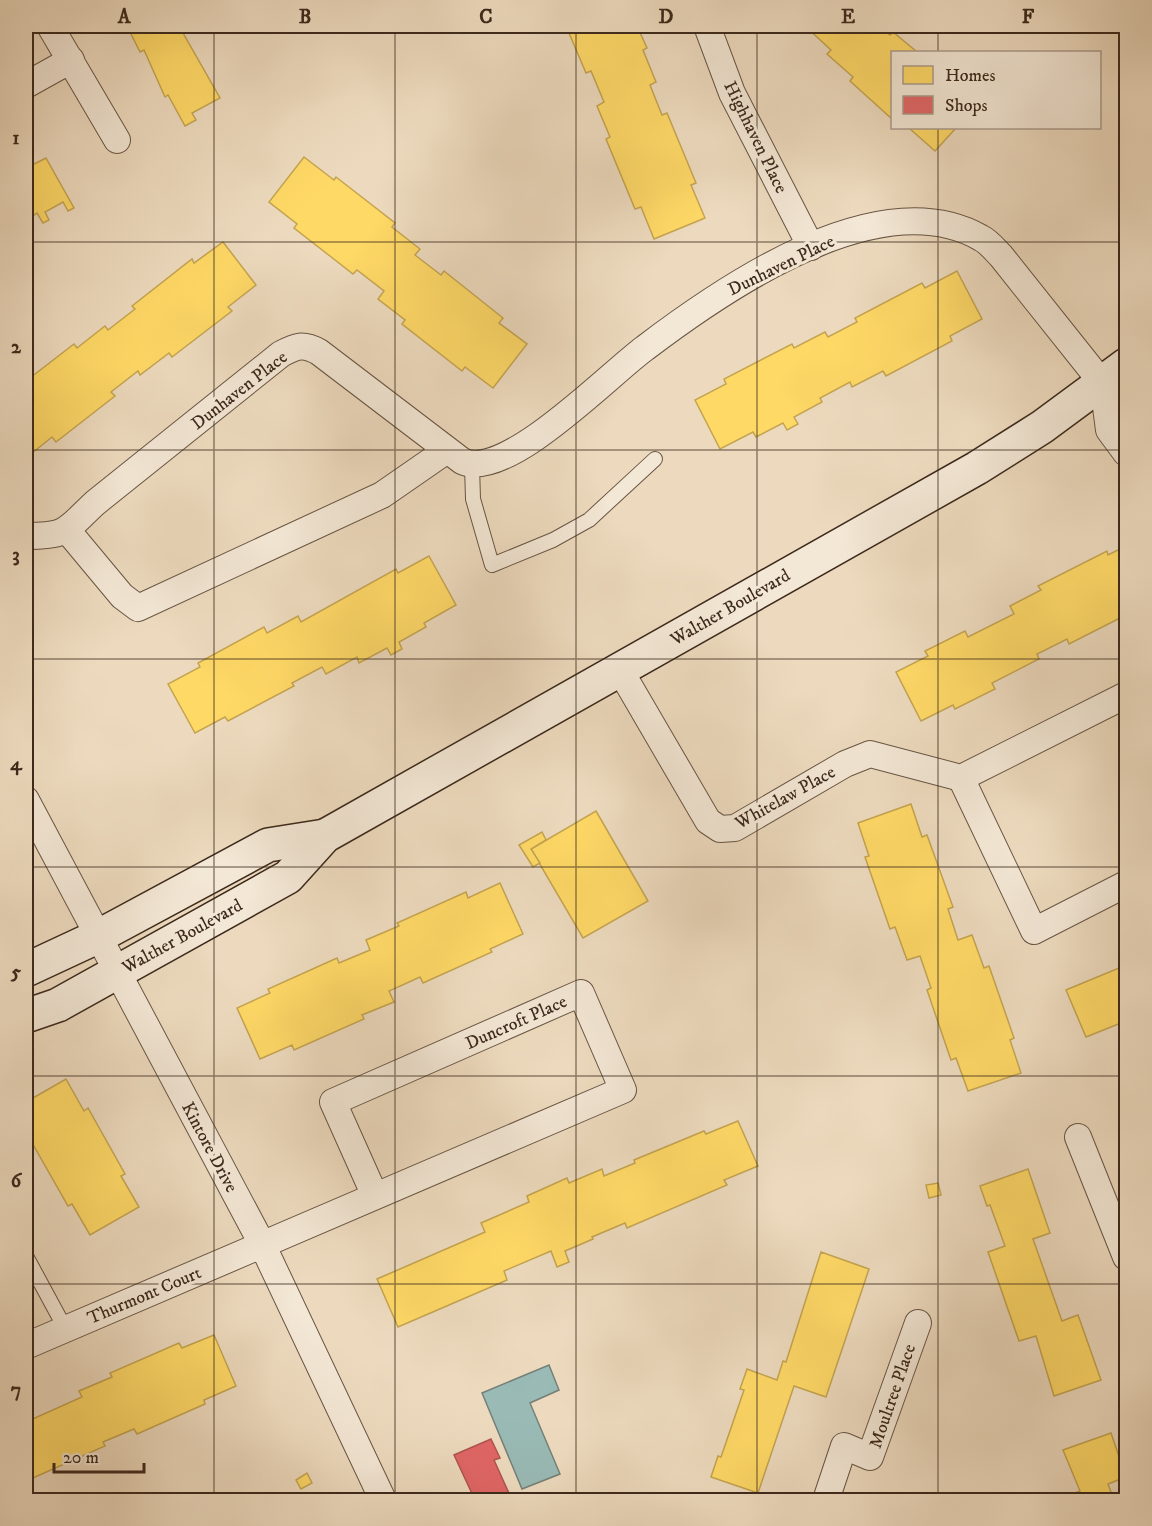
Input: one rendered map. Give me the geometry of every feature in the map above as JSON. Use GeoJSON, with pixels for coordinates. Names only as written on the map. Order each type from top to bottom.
{"type":"FeatureCollection","features":[{"type":"Feature","properties":{"kind":"main road","name":"Walther Boulevard"},"geometry":{"type":"LineString","coordinates":[[26,1016],[58,1005],[288,877],[326,836],[977,468],[1119,381]]}},
{"type":"Feature","properties":{"kind":"main road","name":"Walther Boulevard"},"geometry":{"type":"LineString","coordinates":[[26,970],[99,936],[268,845],[326,836]]}},
{"type":"Feature","properties":{"kind":"street"},"geometry":{"type":"LineString","coordinates":[[50,26],[117,140]]}},
{"type":"Feature","properties":{"kind":"street","name":"Highhaven Place"},"geometry":{"type":"LineString","coordinates":[[707,26],[732,93],[811,247]]}},
{"type":"Feature","properties":{"kind":"street"},"geometry":{"type":"LineString","coordinates":[[26,85],[71,60]]}},
{"type":"Feature","properties":{"kind":"street","name":"Dunhaven Place"},"geometry":{"type":"LineString","coordinates":[[67,530],[95,503],[281,354],[297,346],[311,347],[319,352],[447,450],[472,466],[510,452],[532,440],[642,350],[715,298],[811,247],[855,230],[905,222],[942,224],[983,239],[1119,381]]}},
{"type":"Feature","properties":{"kind":"street"},"geometry":{"type":"LineString","coordinates":[[1119,381],[1109,430],[1126,453]]}},
{"type":"Feature","properties":{"kind":"street"},"geometry":{"type":"LineString","coordinates":[[26,536],[55,536],[67,530],[122,596],[138,608],[382,495],[447,450]]}},
{"type":"Feature","properties":{"kind":"street","name":"Whitelaw Place"},"geometry":{"type":"LineString","coordinates":[[620,670],[708,821],[720,829],[735,828],[845,764],[870,754],[961,778]]}},
{"type":"Feature","properties":{"kind":"street"},"geometry":{"type":"LineString","coordinates":[[1126,695],[961,778],[1034,931],[1126,884]]}},
{"type":"Feature","properties":{"kind":"street","name":"Kintore Drive"},"geometry":{"type":"LineString","coordinates":[[26,800],[262,1244],[383,1500]]}},
{"type":"Feature","properties":{"kind":"street","name":"Duncroft Place"},"geometry":{"type":"LineString","coordinates":[[262,1244],[375,1196],[623,1090],[581,993],[333,1102],[375,1196]]}},
{"type":"Feature","properties":{"kind":"street"},"geometry":{"type":"LineString","coordinates":[[1078,1137],[1126,1257]]}},
{"type":"Feature","properties":{"kind":"street","name":"Thurmont Court"},"geometry":{"type":"LineString","coordinates":[[26,1346],[262,1244]]}},
{"type":"Feature","properties":{"kind":"street","name":"Moultree Place"},"geometry":{"type":"LineString","coordinates":[[825,1500],[844,1446],[870,1457],[918,1323]]}},
{"type":"Feature","properties":{"kind":"lane"},"geometry":{"type":"LineString","coordinates":[[472,466],[473,499],[492,565],[553,540],[589,520],[655,459]]}},
{"type":"Feature","properties":{"kind":"lane"},"geometry":{"type":"LineString","coordinates":[[26,1256],[65,1329]]}},
{"type":"Feature","properties":{"kind":"water"},"geometry":{"type":"Polygon","coordinates":[[[549,1365],[559,1390],[530,1403],[560,1474],[522,1489],[482,1393],[549,1365]]]}},
{"type":"Feature","properties":{"kind":"building: Homes"},"geometry":{"type":"Polygon","coordinates":[[[127,26],[179,26],[220,98],[192,113],[196,120],[185,126],[168,95],[165,97],[144,50],[140,52],[127,26]]]}},
{"type":"Feature","properties":{"kind":"building: Homes"},"geometry":{"type":"Polygon","coordinates":[[[566,26],[637,26],[647,48],[643,50],[656,82],[650,85],[662,115],[667,113],[696,183],[691,185],[705,218],[654,239],[641,207],[635,209],[606,139],[610,137],[597,106],[604,102],[591,71],[586,73],[566,26]]]}},
{"type":"Feature","properties":{"kind":"building: Homes"},"geometry":{"type":"Polygon","coordinates":[[[805,26],[879,26],[890,35],[893,32],[916,51],[891,51],[891,118],[850,81],[853,77],[827,54],[831,50],[805,26]]]}},
{"type":"Feature","properties":{"kind":"building: Homes"},"geometry":{"type":"Polygon","coordinates":[[[910,129],[955,129],[935,151],[910,129]]]}},
{"type":"Feature","properties":{"kind":"building: Homes"},"geometry":{"type":"Polygon","coordinates":[[[304,157],[334,180],[336,177],[395,223],[392,227],[420,249],[415,255],[441,275],[444,271],[503,318],[499,323],[527,344],[493,388],[465,367],[462,371],[402,324],[405,320],[378,299],[384,291],[357,270],[353,274],[294,228],[297,224],[269,202],[304,157]]]}},
{"type":"Feature","properties":{"kind":"building: Homes"},"geometry":{"type":"Polygon","coordinates":[[[46,158],[74,208],[68,211],[63,202],[45,212],[49,220],[43,223],[37,213],[26,220],[26,168],[46,158]]]}},
{"type":"Feature","properties":{"kind":"building: Homes"},"geometry":{"type":"Polygon","coordinates":[[[223,242],[256,285],[228,307],[232,311],[172,357],[169,353],[140,375],[138,371],[111,392],[115,396],[56,442],[52,437],[26,458],[26,381],[74,344],[77,348],[105,326],[108,330],[135,309],[132,306],[192,259],[194,263],[223,242]]]}},
{"type":"Feature","properties":{"kind":"building: Homes"},"geometry":{"type":"Polygon","coordinates":[[[957,271],[982,319],[950,336],[952,341],[886,376],[883,371],[852,387],[850,382],[820,398],[822,402],[794,417],[798,424],[787,430],[783,423],[756,437],[753,432],[720,449],[695,400],[726,384],[724,379],[792,344],[794,348],[825,332],[828,337],[857,322],[855,318],[922,283],[925,288],[957,271]]]}},
{"type":"Feature","properties":{"kind":"building: Homes"},"geometry":{"type":"Polygon","coordinates":[[[1126,546],[1126,615],[1069,644],[1067,639],[1037,654],[1039,659],[992,683],[995,689],[955,709],[953,705],[921,721],[896,672],[928,656],[925,651],[965,631],[968,637],[1014,614],[1010,606],[1041,590],[1038,586],[1107,551],[1108,555],[1126,546]]]}},
{"type":"Feature","properties":{"kind":"building: Homes"},"geometry":{"type":"Polygon","coordinates":[[[429,556],[456,605],[424,623],[426,627],[399,642],[402,649],[391,655],[387,648],[359,663],[357,657],[326,674],[322,667],[292,683],[294,686],[228,721],[225,717],[195,733],[168,684],[200,667],[198,663],[264,627],[267,633],[298,616],[301,622],[396,569],[398,573],[429,556]]]}},
{"type":"Feature","properties":{"kind":"building: Homes"},"geometry":{"type":"Polygon","coordinates":[[[911,804],[922,837],[927,835],[953,907],[948,909],[958,940],[972,935],[984,968],[989,966],[1014,1038],[1010,1040],[1021,1073],[968,1091],[956,1058],[951,1060],[927,990],[931,988],[920,956],[907,960],[895,927],[890,929],[865,857],[869,856],[858,823],[911,804]]]}},
{"type":"Feature","properties":{"kind":"building: Homes"},"geometry":{"type":"Polygon","coordinates":[[[596,811],[648,901],[583,938],[531,849],[596,811]]]}},
{"type":"Feature","properties":{"kind":"building: Homes"},"geometry":{"type":"Polygon","coordinates":[[[542,832],[546,840],[531,849],[540,863],[533,867],[519,845],[542,832]]]}},
{"type":"Feature","properties":{"kind":"building: Homes"},"geometry":{"type":"Polygon","coordinates":[[[500,883],[523,934],[490,949],[492,952],[423,983],[420,977],[389,991],[394,1002],[362,1015],[364,1019],[294,1050],[292,1045],[260,1059],[237,1008],[270,993],[268,989],[337,958],[339,963],[370,950],[366,940],[399,926],[397,923],[466,892],[468,898],[500,883]]]}},
{"type":"Feature","properties":{"kind":"building: Homes"},"geometry":{"type":"Polygon","coordinates":[[[1126,965],[1126,1021],[1086,1037],[1066,990],[1126,965]]]}},
{"type":"Feature","properties":{"kind":"building: Homes"},"geometry":{"type":"Polygon","coordinates":[[[66,1079],[84,1111],[88,1108],[125,1174],[121,1176],[139,1207],[90,1235],[72,1204],[68,1206],[31,1141],[33,1139],[26,1125],[26,1102],[66,1079]]]}},
{"type":"Feature","properties":{"kind":"building: Homes"},"geometry":{"type":"Polygon","coordinates":[[[738,1121],[758,1166],[724,1180],[727,1185],[627,1228],[625,1223],[592,1237],[593,1239],[565,1251],[569,1262],[557,1267],[551,1251],[504,1271],[507,1280],[398,1327],[377,1279],[485,1232],[481,1223],[529,1202],[527,1196],[567,1178],[569,1183],[602,1169],[604,1176],[635,1163],[634,1160],[704,1131],[706,1134],[738,1121]]]}},
{"type":"Feature","properties":{"kind":"building: Homes"},"geometry":{"type":"Polygon","coordinates":[[[1028,1169],[1050,1233],[1033,1239],[1062,1321],[1078,1315],[1101,1380],[1054,1396],[1036,1336],[1019,1341],[988,1252],[1005,1246],[990,1205],[987,1206],[980,1186],[1028,1169]]]}},
{"type":"Feature","properties":{"kind":"building: Homes"},"geometry":{"type":"Polygon","coordinates":[[[938,1183],[941,1195],[929,1198],[926,1185],[938,1183]]]}},
{"type":"Feature","properties":{"kind":"building: Homes"},"geometry":{"type":"Polygon","coordinates":[[[821,1252],[869,1269],[826,1397],[794,1386],[758,1493],[711,1477],[718,1456],[721,1457],[744,1390],[740,1389],[747,1369],[777,1380],[783,1361],[786,1362],[821,1252]]]}},
{"type":"Feature","properties":{"kind":"building: Homes"},"geometry":{"type":"Polygon","coordinates":[[[214,1335],[236,1386],[204,1400],[205,1404],[137,1434],[134,1429],[103,1442],[105,1446],[26,1481],[26,1422],[82,1397],[79,1391],[112,1377],[110,1373],[179,1343],[182,1348],[214,1335]]]}},
{"type":"Feature","properties":{"kind":"building: Homes"},"geometry":{"type":"Polygon","coordinates":[[[1111,1433],[1126,1477],[1108,1484],[1114,1500],[1066,1500],[1064,1497],[1080,1491],[1063,1450],[1111,1433]]]}},
{"type":"Feature","properties":{"kind":"building: Homes"},"geometry":{"type":"Polygon","coordinates":[[[307,1473],[312,1483],[301,1489],[296,1480],[307,1473]]]}},
{"type":"Feature","properties":{"kind":"building: Shops"},"geometry":{"type":"Polygon","coordinates":[[[491,1439],[500,1458],[494,1460],[512,1500],[475,1500],[454,1455],[491,1439]]]}}]}
